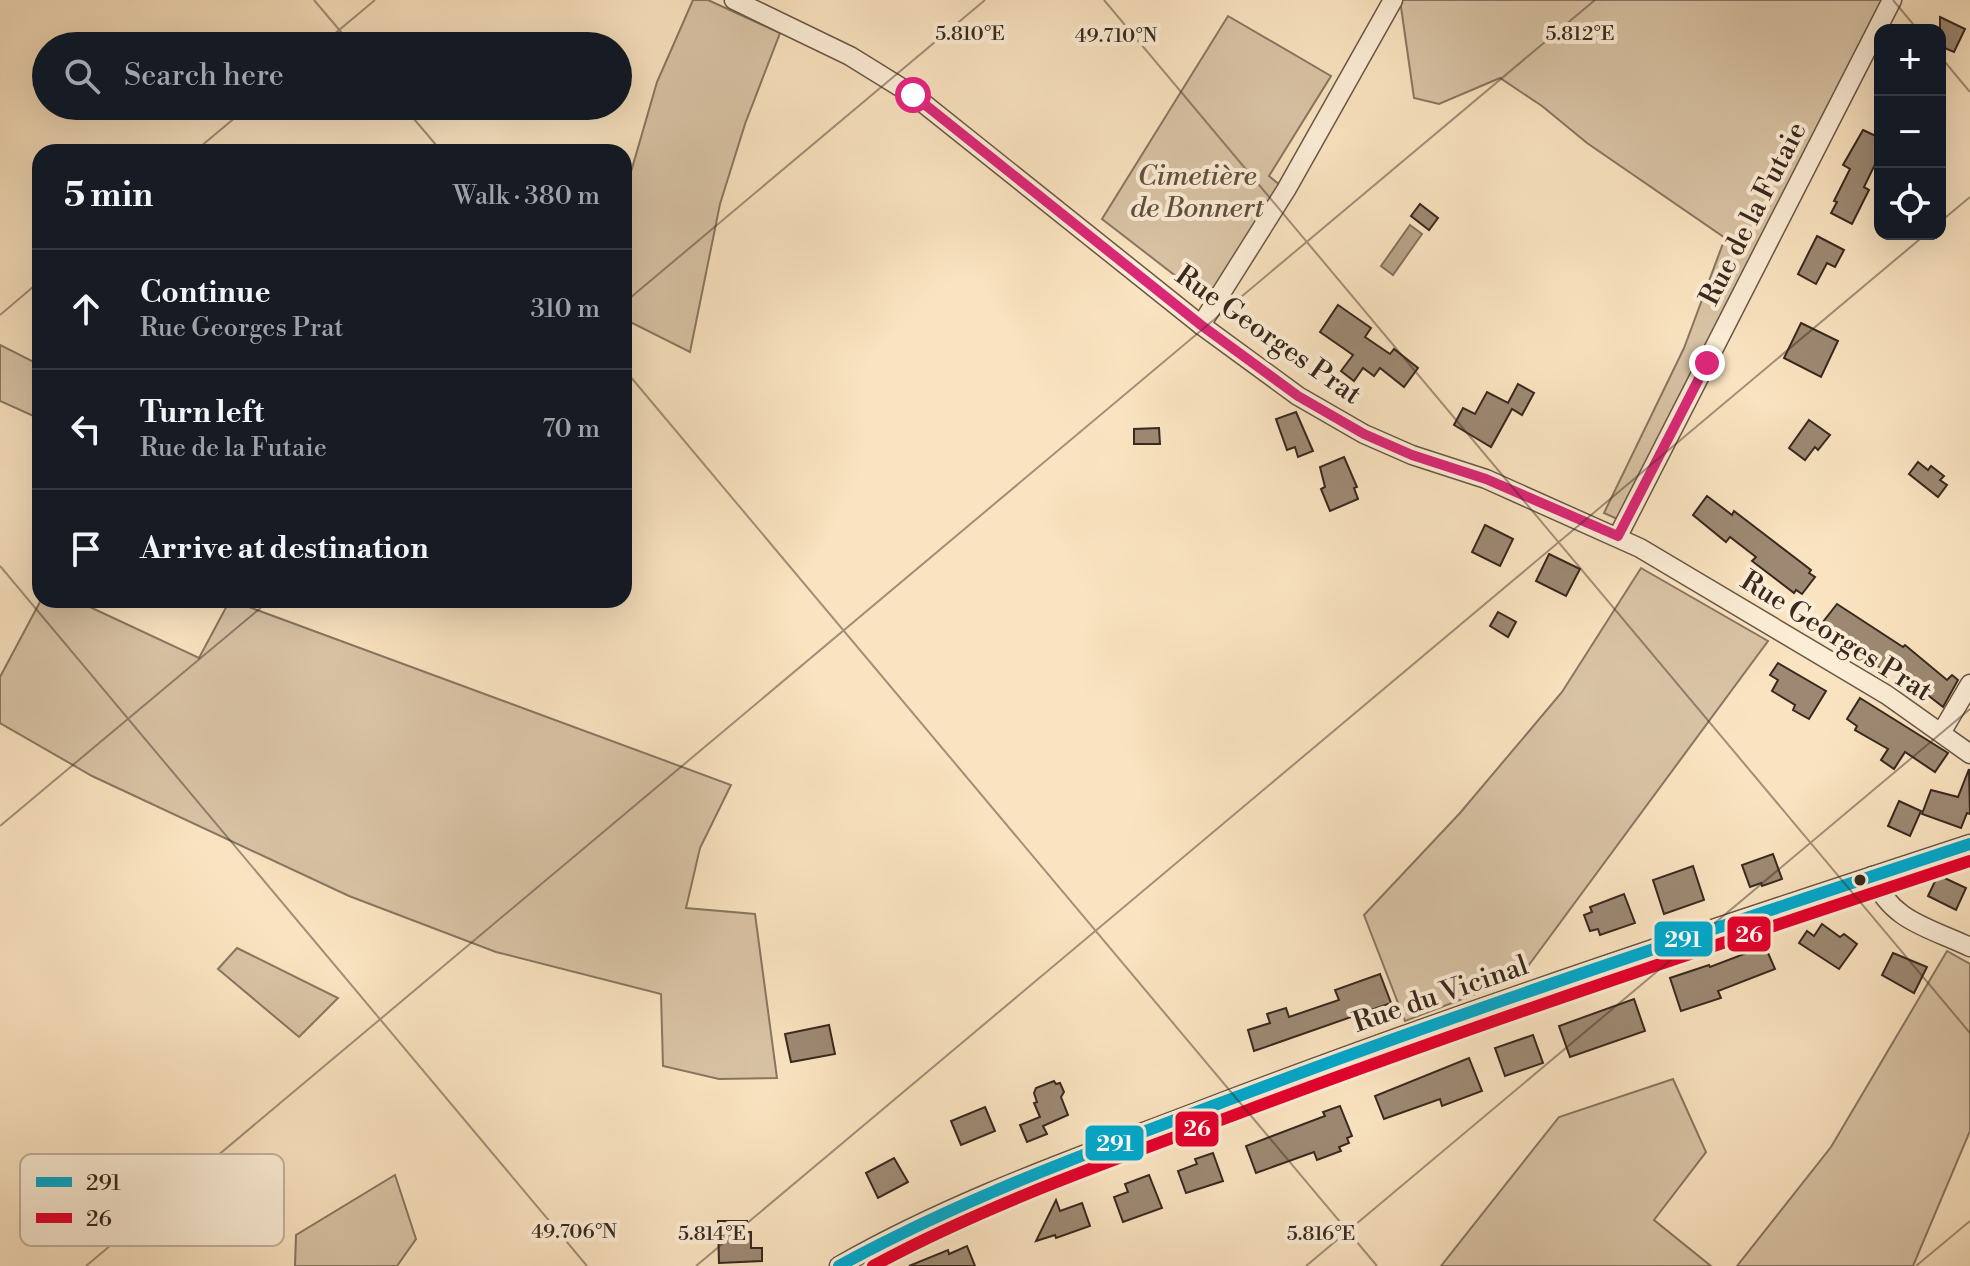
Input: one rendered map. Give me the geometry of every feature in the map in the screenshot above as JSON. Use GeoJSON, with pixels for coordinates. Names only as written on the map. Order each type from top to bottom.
{"type":"FeatureCollection","features":[{"type":"Feature","properties":{"kind":"street","name":"Rue Georges Prat"},"geometry":{"type":"LineString","coordinates":[[734,0],[850,56],[913,95],[1201,325],[1298,396],[1364,434],[1412,455],[1486,479],[1618,536],[1887,695],[1970,754]]}},
{"type":"Feature","properties":{"kind":"street"},"geometry":{"type":"LineString","coordinates":[[1201,325],[1286,190],[1393,0]]}},
{"type":"Feature","properties":{"kind":"street","name":"Rue de la Futaie"},"geometry":{"type":"LineString","coordinates":[[1618,536],[1892,0]]}},
{"type":"Feature","properties":{"kind":"street"},"geometry":{"type":"LineString","coordinates":[[1941,733],[1970,684]]}},
{"type":"Feature","properties":{"kind":"street","name":"Rue du Vicinal"},"geometry":{"type":"LineString","coordinates":[[839,1266],[936,1215],[998,1187],[1358,1050],[1970,844]]}},
{"type":"Feature","properties":{"kind":"street"},"geometry":{"type":"LineString","coordinates":[[1872,876],[1881,896],[1906,918],[1970,947]]}},
{"type":"Feature","properties":{"kind":"green space"},"geometry":{"type":"Polygon","coordinates":[[[693,0],[708,0],[780,33],[745,124],[720,204],[690,352],[632,323],[632,168],[657,82],[693,0]]]}},
{"type":"Feature","properties":{"kind":"green space"},"geometry":{"type":"Polygon","coordinates":[[[1400,0],[1892,0],[1880,24],[1874,24],[1874,35],[1626,523],[1604,513],[1684,348],[1725,238],[1587,143],[1542,106],[1500,78],[1439,104],[1414,98],[1400,0]]]}},
{"type":"Feature","properties":{"kind":"green space","name":"Cimetière de Bonnert"},"geometry":{"type":"Polygon","coordinates":[[[1228,16],[1331,76],[1269,176],[1281,186],[1208,301],[1102,219],[1228,16]]]}},
{"type":"Feature","properties":{"kind":"green space"},"geometry":{"type":"Polygon","coordinates":[[[0,345],[32,361],[32,415],[0,401],[0,345]]]}},
{"type":"Feature","properties":{"kind":"green space"},"geometry":{"type":"Polygon","coordinates":[[[1641,568],[1768,641],[1520,977],[1405,1021],[1364,915],[1460,813],[1562,692],[1641,568]]]}},
{"type":"Feature","properties":{"kind":"green space"},"geometry":{"type":"Polygon","coordinates":[[[37,608],[92,608],[199,658],[226,608],[252,608],[731,785],[700,848],[686,908],[755,914],[777,1078],[719,1079],[663,1066],[661,994],[496,952],[349,896],[92,776],[0,723],[0,677],[37,608]]]}},
{"type":"Feature","properties":{"kind":"green space"},"geometry":{"type":"Polygon","coordinates":[[[237,948],[338,998],[299,1037],[218,969],[237,948]]]}},
{"type":"Feature","properties":{"kind":"green space"},"geometry":{"type":"Polygon","coordinates":[[[1947,951],[1970,964],[1970,1131],[1913,1266],[1737,1266],[1831,1147],[1947,951]]]}},
{"type":"Feature","properties":{"kind":"green space"},"geometry":{"type":"Polygon","coordinates":[[[1673,1079],[1706,1152],[1654,1220],[1711,1266],[1441,1266],[1559,1117],[1673,1079]]]}},
{"type":"Feature","properties":{"kind":"green space"},"geometry":{"type":"Polygon","coordinates":[[[395,1175],[416,1239],[397,1266],[295,1266],[296,1235],[395,1175]]]}},
{"type":"Feature","properties":{"kind":"shaded area"},"geometry":{"type":"Polygon","coordinates":[[[1410,225],[1422,234],[1393,275],[1381,266],[1410,225]]]}},
{"type":"Feature","properties":{"kind":"building"},"geometry":{"type":"Polygon","coordinates":[[[1940,17],[1965,29],[1954,52],[1946,49],[1946,24],[1940,24],[1940,17]]]}},
{"type":"Feature","properties":{"kind":"building"},"geometry":{"type":"Polygon","coordinates":[[[1863,130],[1874,135],[1874,166],[1864,187],[1869,190],[1852,224],[1831,213],[1850,169],[1843,165],[1863,130]]]}},
{"type":"Feature","properties":{"kind":"building"},"geometry":{"type":"Polygon","coordinates":[[[1420,204],[1438,218],[1429,230],[1411,216],[1420,204]]]}},
{"type":"Feature","properties":{"kind":"building"},"geometry":{"type":"Polygon","coordinates":[[[1817,236],[1844,250],[1835,267],[1827,263],[1816,284],[1798,274],[1817,236]]]}},
{"type":"Feature","properties":{"kind":"building"},"geometry":{"type":"Polygon","coordinates":[[[1338,305],[1371,328],[1365,337],[1390,354],[1394,349],[1418,368],[1404,387],[1380,368],[1374,376],[1363,368],[1354,381],[1341,371],[1353,355],[1320,332],[1338,305]]]}},
{"type":"Feature","properties":{"kind":"building"},"geometry":{"type":"Polygon","coordinates":[[[1801,323],[1838,341],[1821,377],[1784,358],[1801,323]]]}},
{"type":"Feature","properties":{"kind":"building"},"geometry":{"type":"Polygon","coordinates":[[[1518,384],[1534,393],[1522,415],[1512,409],[1491,447],[1454,425],[1463,408],[1475,414],[1487,392],[1508,403],[1518,384]]]}},
{"type":"Feature","properties":{"kind":"building"},"geometry":{"type":"Polygon","coordinates":[[[1296,412],[1313,451],[1298,457],[1295,447],[1287,450],[1276,419],[1296,412]]]}},
{"type":"Feature","properties":{"kind":"building"},"geometry":{"type":"Polygon","coordinates":[[[1809,420],[1830,435],[1805,460],[1789,448],[1809,420]]]}},
{"type":"Feature","properties":{"kind":"building"},"geometry":{"type":"Polygon","coordinates":[[[1159,428],[1160,444],[1134,444],[1134,429],[1159,428]]]}},
{"type":"Feature","properties":{"kind":"building"},"geometry":{"type":"Polygon","coordinates":[[[1344,457],[1357,487],[1354,488],[1358,499],[1330,511],[1321,489],[1325,487],[1320,467],[1344,457]]]}},
{"type":"Feature","properties":{"kind":"building"},"geometry":{"type":"Polygon","coordinates":[[[1918,462],[1928,470],[1931,466],[1944,476],[1940,480],[1947,485],[1938,497],[1909,474],[1918,462]]]}},
{"type":"Feature","properties":{"kind":"building"},"geometry":{"type":"Polygon","coordinates":[[[1707,496],[1732,515],[1734,511],[1811,570],[1809,573],[1815,577],[1802,594],[1796,590],[1794,593],[1752,561],[1756,557],[1730,537],[1726,542],[1693,515],[1707,496]]]}},
{"type":"Feature","properties":{"kind":"building"},"geometry":{"type":"Polygon","coordinates":[[[1485,525],[1513,539],[1500,566],[1472,552],[1485,525]]]}},
{"type":"Feature","properties":{"kind":"building"},"geometry":{"type":"Polygon","coordinates":[[[1549,554],[1580,569],[1566,596],[1536,581],[1549,554]]]}},
{"type":"Feature","properties":{"kind":"building"},"geometry":{"type":"Polygon","coordinates":[[[1837,604],[1903,647],[1905,645],[1947,680],[1952,675],[1958,680],[1943,707],[1892,667],[1888,673],[1825,634],[1819,627],[1837,604]]]}},
{"type":"Feature","properties":{"kind":"building"},"geometry":{"type":"Polygon","coordinates":[[[1498,612],[1516,622],[1508,637],[1490,626],[1498,612]]]}},
{"type":"Feature","properties":{"kind":"building"},"geometry":{"type":"Polygon","coordinates":[[[1778,663],[1826,691],[1809,719],[1793,710],[1795,705],[1772,691],[1778,680],[1770,675],[1778,663]]]}},
{"type":"Feature","properties":{"kind":"building"},"geometry":{"type":"Polygon","coordinates":[[[1860,698],[1948,753],[1935,772],[1905,752],[1894,769],[1881,760],[1888,749],[1855,730],[1857,726],[1847,719],[1860,698]]]}},
{"type":"Feature","properties":{"kind":"building"},"geometry":{"type":"Polygon","coordinates":[[[1969,769],[1970,814],[1967,813],[1961,828],[1922,814],[1931,790],[1958,797],[1969,769]]]}},
{"type":"Feature","properties":{"kind":"building"},"geometry":{"type":"Polygon","coordinates":[[[1899,801],[1921,811],[1910,836],[1888,826],[1899,801]]]}},
{"type":"Feature","properties":{"kind":"building"},"geometry":{"type":"Polygon","coordinates":[[[1773,854],[1782,879],[1750,887],[1742,865],[1773,854]]]}},
{"type":"Feature","properties":{"kind":"building"},"geometry":{"type":"Polygon","coordinates":[[[1693,866],[1704,900],[1664,914],[1653,880],[1693,866]]]}},
{"type":"Feature","properties":{"kind":"building"},"geometry":{"type":"Polygon","coordinates":[[[1938,875],[1966,888],[1956,910],[1928,896],[1938,875]]]}},
{"type":"Feature","properties":{"kind":"building"},"geometry":{"type":"Polygon","coordinates":[[[1624,894],[1635,923],[1600,935],[1598,929],[1590,931],[1584,915],[1592,912],[1590,907],[1624,894]]]}},
{"type":"Feature","properties":{"kind":"building"},"geometry":{"type":"Polygon","coordinates":[[[1822,924],[1857,944],[1839,969],[1799,943],[1807,931],[1814,936],[1822,924]]]}},
{"type":"Feature","properties":{"kind":"building"},"geometry":{"type":"Polygon","coordinates":[[[1765,946],[1775,969],[1718,991],[1721,998],[1681,1011],[1670,978],[1765,946]]]}},
{"type":"Feature","properties":{"kind":"building"},"geometry":{"type":"Polygon","coordinates":[[[1893,953],[1927,967],[1914,993],[1882,975],[1893,953]]]}},
{"type":"Feature","properties":{"kind":"building"},"geometry":{"type":"Polygon","coordinates":[[[1380,974],[1391,1003],[1254,1051],[1248,1030],[1270,1023],[1267,1014],[1286,1008],[1289,1017],[1339,1000],[1335,990],[1380,974]]]}},
{"type":"Feature","properties":{"kind":"building"},"geometry":{"type":"Polygon","coordinates":[[[1634,999],[1645,1031],[1570,1057],[1559,1026],[1634,999]]]}},
{"type":"Feature","properties":{"kind":"building"},"geometry":{"type":"Polygon","coordinates":[[[829,1025],[835,1054],[791,1062],[785,1034],[829,1025]]]}},
{"type":"Feature","properties":{"kind":"building"},"geometry":{"type":"Polygon","coordinates":[[[1533,1035],[1543,1063],[1505,1076],[1495,1048],[1533,1035]]]}},
{"type":"Feature","properties":{"kind":"building"},"geometry":{"type":"Polygon","coordinates":[[[1469,1058],[1482,1091],[1442,1106],[1440,1099],[1384,1119],[1375,1096],[1469,1058]]]}},
{"type":"Feature","properties":{"kind":"building"},"geometry":{"type":"Polygon","coordinates":[[[1054,1081],[1060,1083],[1064,1092],[1061,1097],[1068,1115],[1043,1126],[1047,1134],[1027,1142],[1020,1125],[1040,1117],[1034,1103],[1037,1102],[1036,1088],[1054,1081]]]}},
{"type":"Feature","properties":{"kind":"building"},"geometry":{"type":"Polygon","coordinates":[[[1340,1106],[1352,1136],[1347,1138],[1349,1143],[1339,1147],[1341,1151],[1317,1160],[1314,1152],[1256,1173],[1246,1146],[1325,1116],[1323,1112],[1340,1106]]]}},
{"type":"Feature","properties":{"kind":"building"},"geometry":{"type":"Polygon","coordinates":[[[985,1107],[995,1131],[961,1145],[951,1121],[985,1107]]]}},
{"type":"Feature","properties":{"kind":"building"},"geometry":{"type":"Polygon","coordinates":[[[1213,1153],[1223,1181],[1186,1193],[1178,1171],[1197,1164],[1195,1159],[1213,1153]]]}},
{"type":"Feature","properties":{"kind":"building"},"geometry":{"type":"Polygon","coordinates":[[[894,1158],[908,1182],[878,1198],[866,1173],[894,1158]]]}},
{"type":"Feature","properties":{"kind":"building"},"geometry":{"type":"Polygon","coordinates":[[[1149,1175],[1162,1208],[1123,1222],[1114,1197],[1128,1192],[1125,1184],[1149,1175]]]}},
{"type":"Feature","properties":{"kind":"building"},"geometry":{"type":"Polygon","coordinates":[[[1056,1200],[1060,1211],[1082,1203],[1090,1226],[1056,1238],[1055,1235],[1036,1241],[1056,1200]]]}},
{"type":"Feature","properties":{"kind":"building"},"geometry":{"type":"Polygon","coordinates":[[[718,1221],[747,1221],[751,1248],[762,1248],[762,1261],[719,1263],[718,1221]]]}},
{"type":"Feature","properties":{"kind":"building"},"geometry":{"type":"Polygon","coordinates":[[[967,1246],[975,1266],[909,1266],[948,1250],[949,1254],[967,1246]]]}},
{"type":"Feature","properties":{"kind":"transit line","name":"291"},"geometry":{"type":"LineString","coordinates":[[839,1266],[989,1194],[1247,1093],[1517,996],[1970,844]]}},
{"type":"Feature","properties":{"kind":"transit line","name":"26"},"geometry":{"type":"LineString","coordinates":[[873,1266],[963,1221],[1056,1182],[1335,1078],[1606,982],[1970,861]]}},
{"type":"Feature","properties":{"kind":"route"},"geometry":{"type":"LineString","coordinates":[[913,95],[1201,325],[1298,396],[1364,434],[1412,455],[1486,479],[1618,536],[1707,363]]}}]}
